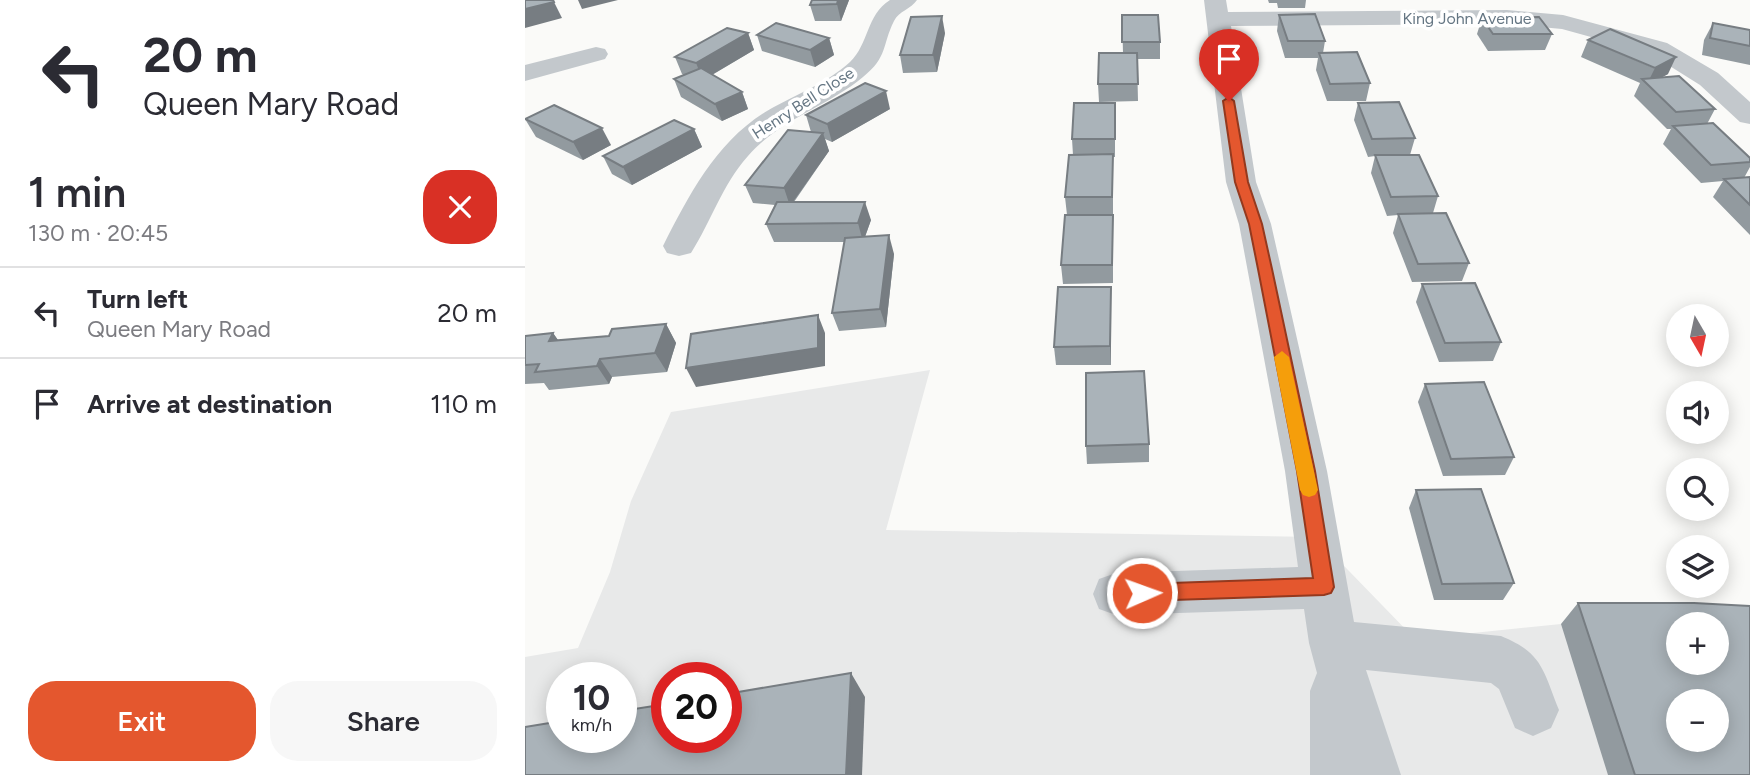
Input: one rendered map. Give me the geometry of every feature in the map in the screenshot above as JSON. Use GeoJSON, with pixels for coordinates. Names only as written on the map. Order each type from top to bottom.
{"type":"FeatureCollection","features":[{"type":"Feature","properties":{"kind":"street","name":"Henry Bell Close"},"geometry":{"type":"LineString","coordinates":[[679,246],[721,168],[741,143],[766,124],[845,77],[866,60],[884,16],[893,6],[906,0]]}},
{"type":"Feature","properties":{"kind":"street","name":"King John Avenue"},"geometry":{"type":"LineString","coordinates":[[1216,10],[1507,17],[1563,22],[1594,28],[1658,48],[1709,79],[1746,108]]}},
{"type":"Feature","properties":{"kind":"street"},"geometry":{"type":"LineString","coordinates":[[1216,10],[1241,182],[1255,224],[1306,471],[1333,643],[1337,775]]}},
{"type":"Feature","properties":{"kind":"street"},"geometry":{"type":"LineString","coordinates":[[525,73],[596,54]]}},
{"type":"Feature","properties":{"kind":"street"},"geometry":{"type":"LineString","coordinates":[[1116,593],[1324,587]]}},
{"type":"Feature","properties":{"kind":"street"},"geometry":{"type":"LineString","coordinates":[[1333,643],[1501,660],[1518,673],[1532,710]]}},
{"type":"Feature","properties":{"kind":"street"},"geometry":{"type":"LineString","coordinates":[[1333,643],[1374,775]]}},
{"type":"Feature","properties":{"kind":"shaded area"},"geometry":{"type":"Polygon","coordinates":[[[930,370],[886,530],[1316,537],[1415,639],[1561,624],[1666,626],[1666,675],[1721,675],[1725,689],[1666,689],[1666,752],[1729,752],[1729,704],[1750,775],[525,775],[525,657],[578,648],[610,572],[631,501],[671,412],[930,370]]]}},
{"type":"Feature","properties":{"kind":"building"},"geometry":{"type":"Polygon","coordinates":[[[525,0],[553,0],[554,2],[525,9],[525,0]]]}},
{"type":"Feature","properties":{"kind":"building"},"geometry":{"type":"Polygon","coordinates":[[[812,0],[838,0],[837,4],[810,5],[812,0]]]}},
{"type":"Feature","properties":{"kind":"building"},"geometry":{"type":"Polygon","coordinates":[[[1315,14],[1325,41],[1288,41],[1279,15],[1315,14]]]}},
{"type":"Feature","properties":{"kind":"building"},"geometry":{"type":"Polygon","coordinates":[[[1122,15],[1158,15],[1160,42],[1122,42],[1122,15]]]}},
{"type":"Feature","properties":{"kind":"building"},"geometry":{"type":"Polygon","coordinates":[[[942,16],[933,55],[900,55],[911,17],[942,16]]]}},
{"type":"Feature","properties":{"kind":"building"},"geometry":{"type":"Polygon","coordinates":[[[1539,17],[1552,34],[1493,34],[1482,18],[1539,17]]]}},
{"type":"Feature","properties":{"kind":"building"},"geometry":{"type":"Polygon","coordinates":[[[776,23],[829,38],[810,50],[757,35],[776,23]]]}},
{"type":"Feature","properties":{"kind":"building"},"geometry":{"type":"Polygon","coordinates":[[[1713,23],[1750,30],[1750,46],[1710,38],[1713,23]]]}},
{"type":"Feature","properties":{"kind":"building"},"geometry":{"type":"Polygon","coordinates":[[[727,28],[748,33],[696,63],[675,57],[727,28]]]}},
{"type":"Feature","properties":{"kind":"building"},"geometry":{"type":"Polygon","coordinates":[[[1610,29],[1676,57],[1655,68],[1588,40],[1610,29]]]}},
{"type":"Feature","properties":{"kind":"building"},"geometry":{"type":"Polygon","coordinates":[[[1357,52],[1370,83],[1330,84],[1319,53],[1357,52]]]}},
{"type":"Feature","properties":{"kind":"building"},"geometry":{"type":"Polygon","coordinates":[[[1099,53],[1137,53],[1138,84],[1098,84],[1099,53]]]}},
{"type":"Feature","properties":{"kind":"building"},"geometry":{"type":"Polygon","coordinates":[[[701,68],[742,92],[715,104],[674,79],[701,68]]]}},
{"type":"Feature","properties":{"kind":"building"},"geometry":{"type":"Polygon","coordinates":[[[1679,76],[1715,109],[1676,112],[1642,79],[1679,76]]]}},
{"type":"Feature","properties":{"kind":"building"},"geometry":{"type":"Polygon","coordinates":[[[865,83],[886,91],[827,124],[806,115],[865,83]]]}},
{"type":"Feature","properties":{"kind":"building"},"geometry":{"type":"Polygon","coordinates":[[[1399,102],[1415,138],[1372,139],[1358,103],[1399,102]]]}},
{"type":"Feature","properties":{"kind":"building"},"geometry":{"type":"Polygon","coordinates":[[[1074,103],[1115,103],[1115,139],[1072,139],[1074,103]]]}},
{"type":"Feature","properties":{"kind":"building"},"geometry":{"type":"Polygon","coordinates":[[[554,105],[602,128],[573,142],[525,119],[554,105]]]}},
{"type":"Feature","properties":{"kind":"building"},"geometry":{"type":"Polygon","coordinates":[[[674,120],[694,129],[623,167],[603,156],[674,120]]]}},
{"type":"Feature","properties":{"kind":"building"},"geometry":{"type":"Polygon","coordinates":[[[1713,123],[1750,158],[1750,162],[1711,165],[1673,126],[1713,123]]]}},
{"type":"Feature","properties":{"kind":"building"},"geometry":{"type":"Polygon","coordinates":[[[788,130],[823,133],[784,188],[745,185],[788,130]]]}},
{"type":"Feature","properties":{"kind":"building"},"geometry":{"type":"Polygon","coordinates":[[[1113,154],[1112,197],[1065,197],[1069,155],[1113,154]]]}},
{"type":"Feature","properties":{"kind":"building"},"geometry":{"type":"Polygon","coordinates":[[[1375,155],[1419,155],[1438,196],[1391,197],[1375,155]]]}},
{"type":"Feature","properties":{"kind":"building"},"geometry":{"type":"Polygon","coordinates":[[[1750,177],[1750,205],[1724,179],[1750,177]]]}},
{"type":"Feature","properties":{"kind":"building"},"geometry":{"type":"Polygon","coordinates":[[[777,202],[865,202],[858,223],[766,224],[777,202]]]}},
{"type":"Feature","properties":{"kind":"building"},"geometry":{"type":"Polygon","coordinates":[[[1446,213],[1469,263],[1418,264],[1398,214],[1446,213]]]}},
{"type":"Feature","properties":{"kind":"building"},"geometry":{"type":"Polygon","coordinates":[[[1065,215],[1113,215],[1112,265],[1061,265],[1065,215]]]}},
{"type":"Feature","properties":{"kind":"building"},"geometry":{"type":"Polygon","coordinates":[[[889,235],[880,309],[832,313],[845,238],[889,235]]]}},
{"type":"Feature","properties":{"kind":"building"},"geometry":{"type":"Polygon","coordinates":[[[1475,283],[1501,342],[1445,343],[1422,284],[1475,283]]]}},
{"type":"Feature","properties":{"kind":"building"},"geometry":{"type":"Polygon","coordinates":[[[1058,287],[1111,287],[1110,346],[1054,347],[1058,287]]]}},
{"type":"Feature","properties":{"kind":"building"},"geometry":{"type":"Polygon","coordinates":[[[818,315],[818,348],[686,368],[691,334],[818,315]]]}},
{"type":"Feature","properties":{"kind":"building"},"geometry":{"type":"Polygon","coordinates":[[[666,324],[655,353],[600,359],[597,366],[535,372],[539,364],[525,365],[525,336],[553,333],[549,341],[609,336],[612,329],[666,324]]]}},
{"type":"Feature","properties":{"kind":"building"},"geometry":{"type":"Polygon","coordinates":[[[1144,371],[1149,444],[1086,446],[1086,373],[1144,371]]]}},
{"type":"Feature","properties":{"kind":"building"},"geometry":{"type":"Polygon","coordinates":[[[1484,382],[1514,457],[1451,459],[1425,384],[1484,382]]]}},
{"type":"Feature","properties":{"kind":"building"},"geometry":{"type":"Polygon","coordinates":[[[1481,489],[1514,583],[1442,584],[1416,490],[1481,489]]]}},
{"type":"Feature","properties":{"kind":"building"},"geometry":{"type":"Polygon","coordinates":[[[1578,603],[1750,606],[1750,775],[1635,775],[1578,603]]]}},
{"type":"Feature","properties":{"kind":"building"},"geometry":{"type":"Polygon","coordinates":[[[851,673],[846,775],[525,775],[525,727],[546,724],[546,753],[637,753],[637,709],[651,706],[651,753],[742,753],[742,691],[851,673]]]}},
{"type":"Feature","properties":{"kind":"slow traffic"},"geometry":{"type":"LineString","coordinates":[[1282,357],[1309,490]]}},
{"type":"Feature","properties":{"kind":"route"},"geometry":{"type":"LineString","coordinates":[[1142,593],[1324,587],[1306,471],[1255,224],[1241,182],[1229,101]]}}]}
